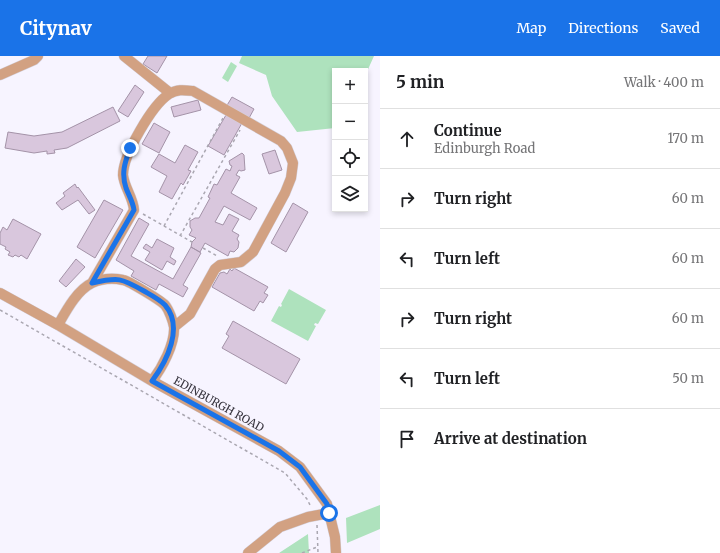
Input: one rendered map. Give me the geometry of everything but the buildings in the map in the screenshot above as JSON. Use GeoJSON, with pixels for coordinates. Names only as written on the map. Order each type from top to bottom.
{"type":"FeatureCollection","features":[{"type":"Feature","properties":{"kind":"street"},"geometry":{"type":"LineString","coordinates":[[0,75],[34,60],[38,56]]}},
{"type":"Feature","properties":{"kind":"street"},"geometry":{"type":"LineString","coordinates":[[124,56],[170,93]]}},
{"type":"Feature","properties":{"kind":"street"},"geometry":{"type":"LineString","coordinates":[[58,325],[74,297],[92,283],[134,210],[134,204],[126,189],[123,176],[125,163],[130,148],[154,109],[162,100],[170,93],[184,90],[193,91],[281,141],[287,148],[291,157],[292,173],[285,193],[253,252],[241,262],[220,265],[215,269],[190,314],[174,327]]}},
{"type":"Feature","properties":{"kind":"street"},"geometry":{"type":"LineString","coordinates":[[92,283],[110,278],[124,280],[165,305],[174,327],[172,341],[159,371],[152,381]]}},
{"type":"Feature","properties":{"kind":"street","name":"EDINBURGH ROAD"},"geometry":{"type":"LineString","coordinates":[[0,293],[58,325],[152,381],[279,451],[300,467],[327,504],[335,537],[336,553]]}},
{"type":"Feature","properties":{"kind":"street"},"geometry":{"type":"LineString","coordinates":[[248,553],[280,527],[308,517],[329,513]]}},
{"type":"Feature","properties":{"kind":"path"},"geometry":{"type":"LineString","coordinates":[[164,226],[227,111]]}},
{"type":"Feature","properties":{"kind":"path"},"geometry":{"type":"LineString","coordinates":[[180,236],[245,121]]}},
{"type":"Feature","properties":{"kind":"path"},"geometry":{"type":"LineString","coordinates":[[134,210],[192,242]]}},
{"type":"Feature","properties":{"kind":"path"},"geometry":{"type":"LineString","coordinates":[[203,248],[220,258],[220,265]]}},
{"type":"Feature","properties":{"kind":"path"},"geometry":{"type":"LineString","coordinates":[[0,310],[285,473],[307,499],[316,516],[318,553]]}},
{"type":"Feature","properties":{"kind":"path"},"geometry":{"type":"LineString","coordinates":[[302,553],[317,547]]}},
{"type":"Feature","properties":{"kind":"green space"},"geometry":{"type":"Polygon","coordinates":[[[242,56],[374,56],[368,69],[368,68],[332,68],[332,128],[297,132],[272,96],[266,75],[239,63],[242,56]]]}},
{"type":"Feature","properties":{"kind":"green space"},"geometry":{"type":"Polygon","coordinates":[[[231,62],[237,66],[228,82],[222,78],[231,62]]]}},
{"type":"Feature","properties":{"kind":"green space"},"geometry":{"type":"Polygon","coordinates":[[[289,289],[326,310],[318,324],[315,323],[314,325],[316,326],[308,341],[271,321],[279,306],[281,307],[281,304],[289,289]]]}},
{"type":"Feature","properties":{"kind":"green space"},"geometry":{"type":"Polygon","coordinates":[[[380,505],[380,529],[347,543],[346,518],[380,505]]]}},
{"type":"Feature","properties":{"kind":"green space"},"geometry":{"type":"Polygon","coordinates":[[[308,534],[309,553],[279,553],[308,534]]]}},
{"type":"Feature","properties":{"kind":"route"},"geometry":{"type":"LineString","coordinates":[[130,148],[125,163],[123,176],[126,189],[134,204],[134,210],[92,283],[110,278],[124,280],[165,305],[171,316],[174,327],[172,341],[159,371],[152,381],[279,451],[300,467],[327,504],[329,513]]}}]}
